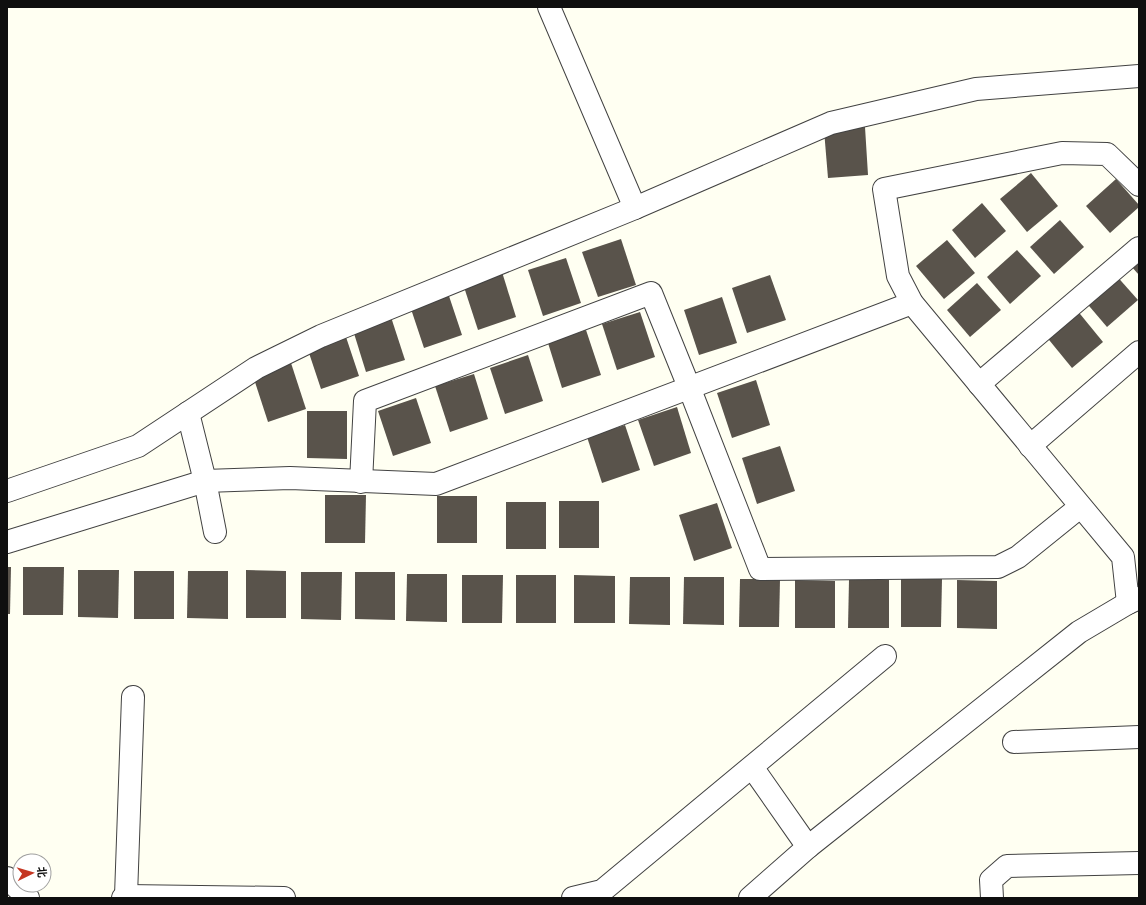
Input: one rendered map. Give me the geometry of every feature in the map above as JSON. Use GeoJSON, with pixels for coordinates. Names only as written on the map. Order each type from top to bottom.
{"type":"FeatureCollection","features":[{"type":"Feature","properties":{"kind":"street"},"geometry":{"type":"LineString","coordinates":[[549,7],[635,208]]}},
{"type":"Feature","properties":{"kind":"street"},"geometry":{"type":"LineString","coordinates":[[7,491],[138,446],[256,368],[321,336],[635,208],[831,122],[976,89],[1139,76]]}},
{"type":"Feature","properties":{"kind":"street"},"geometry":{"type":"LineString","coordinates":[[750,898],[808,847],[1079,632],[1133,600],[1122,557],[912,304],[898,276],[884,189],[1062,153],[1107,154],[1139,185]]}},
{"type":"Feature","properties":{"kind":"street"},"geometry":{"type":"LineString","coordinates":[[979,384],[1139,248]]}},
{"type":"Feature","properties":{"kind":"street"},"geometry":{"type":"LineString","coordinates":[[361,482],[365,400],[651,293],[760,569],[998,567],[1018,557],[1080,507]]}},
{"type":"Feature","properties":{"kind":"street"},"geometry":{"type":"LineString","coordinates":[[7,542],[205,481],[290,478],[436,484],[689,387],[912,304]]}},
{"type":"Feature","properties":{"kind":"street"},"geometry":{"type":"LineString","coordinates":[[1030,446],[1139,352]]}},
{"type":"Feature","properties":{"kind":"street"},"geometry":{"type":"LineString","coordinates":[[188,413],[205,481],[215,532]]}},
{"type":"Feature","properties":{"kind":"street"},"geometry":{"type":"LineString","coordinates":[[573,898],[602,891],[885,656]]}},
{"type":"Feature","properties":{"kind":"street"},"geometry":{"type":"LineString","coordinates":[[133,697],[124,897],[284,898]]}},
{"type":"Feature","properties":{"kind":"street"},"geometry":{"type":"LineString","coordinates":[[1014,742],[1139,737]]}},
{"type":"Feature","properties":{"kind":"street"},"geometry":{"type":"LineString","coordinates":[[752,767],[808,847]]}},
{"type":"Feature","properties":{"kind":"street"},"geometry":{"type":"LineString","coordinates":[[992,898],[991,880],[1007,866],[1139,863]]}},
{"type":"Feature","properties":{"kind":"street"},"geometry":{"type":"LineString","coordinates":[[7,878],[28,898]]}},
{"type":"Feature","properties":{"kind":"building"},"geometry":{"type":"Polygon","coordinates":[[[865,127],[868,175],[828,178],[824,130],[865,127]]]}},
{"type":"Feature","properties":{"kind":"building"},"geometry":{"type":"Polygon","coordinates":[[[1031,173],[1058,206],[1027,232],[1000,199],[1031,173]]]}},
{"type":"Feature","properties":{"kind":"building"},"geometry":{"type":"Polygon","coordinates":[[[1116,179],[1139,205],[1139,207],[1110,233],[1086,206],[1116,179]]]}},
{"type":"Feature","properties":{"kind":"building"},"geometry":{"type":"Polygon","coordinates":[[[982,203],[1006,231],[975,258],[952,230],[982,203]]]}},
{"type":"Feature","properties":{"kind":"building"},"geometry":{"type":"Polygon","coordinates":[[[1060,220],[1084,247],[1054,274],[1030,247],[1060,220]]]}},
{"type":"Feature","properties":{"kind":"building"},"geometry":{"type":"Polygon","coordinates":[[[621,239],[636,285],[598,297],[582,252],[621,239]]]}},
{"type":"Feature","properties":{"kind":"building"},"geometry":{"type":"Polygon","coordinates":[[[947,240],[975,273],[944,299],[916,266],[947,240]]]}},
{"type":"Feature","properties":{"kind":"building"},"geometry":{"type":"Polygon","coordinates":[[[1017,250],[1041,276],[1010,304],[987,277],[1017,250]]]}},
{"type":"Feature","properties":{"kind":"building"},"geometry":{"type":"Polygon","coordinates":[[[566,258],[581,303],[543,316],[528,270],[566,258]]]}},
{"type":"Feature","properties":{"kind":"building"},"geometry":{"type":"Polygon","coordinates":[[[1139,259],[1139,275],[1131,266],[1139,259]]]}},
{"type":"Feature","properties":{"kind":"building"},"geometry":{"type":"Polygon","coordinates":[[[502,272],[516,317],[478,330],[463,284],[502,272]]]}},
{"type":"Feature","properties":{"kind":"building"},"geometry":{"type":"Polygon","coordinates":[[[1114,273],[1138,300],[1107,327],[1084,300],[1114,273]]]}},
{"type":"Feature","properties":{"kind":"building"},"geometry":{"type":"Polygon","coordinates":[[[770,275],[786,320],[747,333],[732,288],[770,275]]]}},
{"type":"Feature","properties":{"kind":"building"},"geometry":{"type":"Polygon","coordinates":[[[977,283],[1001,310],[970,337],[947,310],[977,283]]]}},
{"type":"Feature","properties":{"kind":"building"},"geometry":{"type":"Polygon","coordinates":[[[447,290],[462,335],[424,348],[409,303],[447,290]]]}},
{"type":"Feature","properties":{"kind":"building"},"geometry":{"type":"Polygon","coordinates":[[[722,297],[737,343],[699,355],[684,310],[722,297]]]}},
{"type":"Feature","properties":{"kind":"building"},"geometry":{"type":"Polygon","coordinates":[[[1076,309],[1103,342],[1072,368],[1045,335],[1076,309]]]}},
{"type":"Feature","properties":{"kind":"building"},"geometry":{"type":"Polygon","coordinates":[[[640,312],[655,357],[617,370],[602,324],[640,312]]]}},
{"type":"Feature","properties":{"kind":"building"},"geometry":{"type":"Polygon","coordinates":[[[390,314],[405,360],[366,372],[352,327],[390,314]]]}},
{"type":"Feature","properties":{"kind":"building"},"geometry":{"type":"Polygon","coordinates":[[[586,330],[601,375],[562,388],[548,343],[586,330]]]}},
{"type":"Feature","properties":{"kind":"building"},"geometry":{"type":"Polygon","coordinates":[[[344,331],[359,376],[321,389],[306,344],[344,331]]]}},
{"type":"Feature","properties":{"kind":"building"},"geometry":{"type":"Polygon","coordinates":[[[528,355],[543,401],[505,414],[490,368],[528,355]]]}},
{"type":"Feature","properties":{"kind":"building"},"geometry":{"type":"Polygon","coordinates":[[[291,363],[306,409],[268,422],[253,376],[291,363]]]}},
{"type":"Feature","properties":{"kind":"building"},"geometry":{"type":"Polygon","coordinates":[[[474,374],[488,419],[450,432],[435,386],[474,374]]]}},
{"type":"Feature","properties":{"kind":"building"},"geometry":{"type":"Polygon","coordinates":[[[756,380],[770,425],[732,438],[717,393],[756,380]]]}},
{"type":"Feature","properties":{"kind":"building"},"geometry":{"type":"Polygon","coordinates":[[[416,398],[431,443],[393,456],[378,411],[416,398]]]}},
{"type":"Feature","properties":{"kind":"building"},"geometry":{"type":"Polygon","coordinates":[[[677,407],[691,453],[654,466],[638,420],[677,407]]]}},
{"type":"Feature","properties":{"kind":"building"},"geometry":{"type":"Polygon","coordinates":[[[307,411],[347,411],[347,459],[307,458],[307,411]]]}},
{"type":"Feature","properties":{"kind":"building"},"geometry":{"type":"Polygon","coordinates":[[[625,425],[640,470],[602,483],[587,437],[625,425]]]}},
{"type":"Feature","properties":{"kind":"building"},"geometry":{"type":"Polygon","coordinates":[[[780,446],[795,491],[757,504],[742,458],[780,446]]]}},
{"type":"Feature","properties":{"kind":"building"},"geometry":{"type":"Polygon","coordinates":[[[325,495],[366,495],[365,543],[325,543],[325,495]]]}},
{"type":"Feature","properties":{"kind":"building"},"geometry":{"type":"Polygon","coordinates":[[[437,496],[477,496],[477,543],[437,543],[437,496]]]}},
{"type":"Feature","properties":{"kind":"building"},"geometry":{"type":"Polygon","coordinates":[[[559,501],[599,501],[599,548],[559,548],[559,501]]]}},
{"type":"Feature","properties":{"kind":"building"},"geometry":{"type":"Polygon","coordinates":[[[506,502],[546,502],[546,549],[506,549],[506,502]]]}},
{"type":"Feature","properties":{"kind":"building"},"geometry":{"type":"Polygon","coordinates":[[[717,503],[732,548],[694,561],[679,515],[717,503]]]}},
{"type":"Feature","properties":{"kind":"building"},"geometry":{"type":"Polygon","coordinates":[[[7,567],[11,567],[10,614],[7,614],[7,567]]]}},
{"type":"Feature","properties":{"kind":"building"},"geometry":{"type":"Polygon","coordinates":[[[23,567],[64,567],[63,615],[23,615],[23,567]]]}},
{"type":"Feature","properties":{"kind":"building"},"geometry":{"type":"Polygon","coordinates":[[[78,570],[119,570],[118,618],[78,617],[78,570]]]}},
{"type":"Feature","properties":{"kind":"building"},"geometry":{"type":"Polygon","coordinates":[[[246,570],[286,571],[286,618],[246,618],[246,570]]]}},
{"type":"Feature","properties":{"kind":"building"},"geometry":{"type":"Polygon","coordinates":[[[134,571],[174,571],[174,619],[134,619],[134,571]]]}},
{"type":"Feature","properties":{"kind":"building"},"geometry":{"type":"Polygon","coordinates":[[[188,571],[228,571],[228,619],[187,618],[188,571]]]}},
{"type":"Feature","properties":{"kind":"building"},"geometry":{"type":"Polygon","coordinates":[[[301,572],[342,572],[341,620],[301,619],[301,572]]]}},
{"type":"Feature","properties":{"kind":"building"},"geometry":{"type":"Polygon","coordinates":[[[355,572],[395,572],[395,620],[355,619],[355,572]]]}},
{"type":"Feature","properties":{"kind":"building"},"geometry":{"type":"Polygon","coordinates":[[[407,574],[447,574],[447,622],[406,621],[407,574]]]}},
{"type":"Feature","properties":{"kind":"building"},"geometry":{"type":"Polygon","coordinates":[[[462,575],[503,575],[502,623],[462,623],[462,575]]]}},
{"type":"Feature","properties":{"kind":"building"},"geometry":{"type":"Polygon","coordinates":[[[516,575],[556,575],[556,623],[516,623],[516,575]]]}},
{"type":"Feature","properties":{"kind":"building"},"geometry":{"type":"Polygon","coordinates":[[[574,575],[615,576],[615,623],[574,623],[574,575]]]}},
{"type":"Feature","properties":{"kind":"building"},"geometry":{"type":"Polygon","coordinates":[[[630,577],[670,577],[670,625],[629,624],[630,577]]]}},
{"type":"Feature","properties":{"kind":"building"},"geometry":{"type":"Polygon","coordinates":[[[684,577],[724,577],[724,625],[683,624],[684,577]]]}},
{"type":"Feature","properties":{"kind":"building"},"geometry":{"type":"Polygon","coordinates":[[[740,579],[780,579],[779,627],[739,627],[740,579]]]}},
{"type":"Feature","properties":{"kind":"building"},"geometry":{"type":"Polygon","coordinates":[[[901,579],[942,579],[941,627],[901,627],[901,579]]]}},
{"type":"Feature","properties":{"kind":"building"},"geometry":{"type":"Polygon","coordinates":[[[795,580],[835,581],[835,628],[795,628],[795,580]]]}},
{"type":"Feature","properties":{"kind":"building"},"geometry":{"type":"Polygon","coordinates":[[[849,580],[889,580],[889,628],[848,628],[849,580]]]}},
{"type":"Feature","properties":{"kind":"building"},"geometry":{"type":"Polygon","coordinates":[[[957,580],[997,581],[997,629],[957,628],[957,580]]]}}]}
